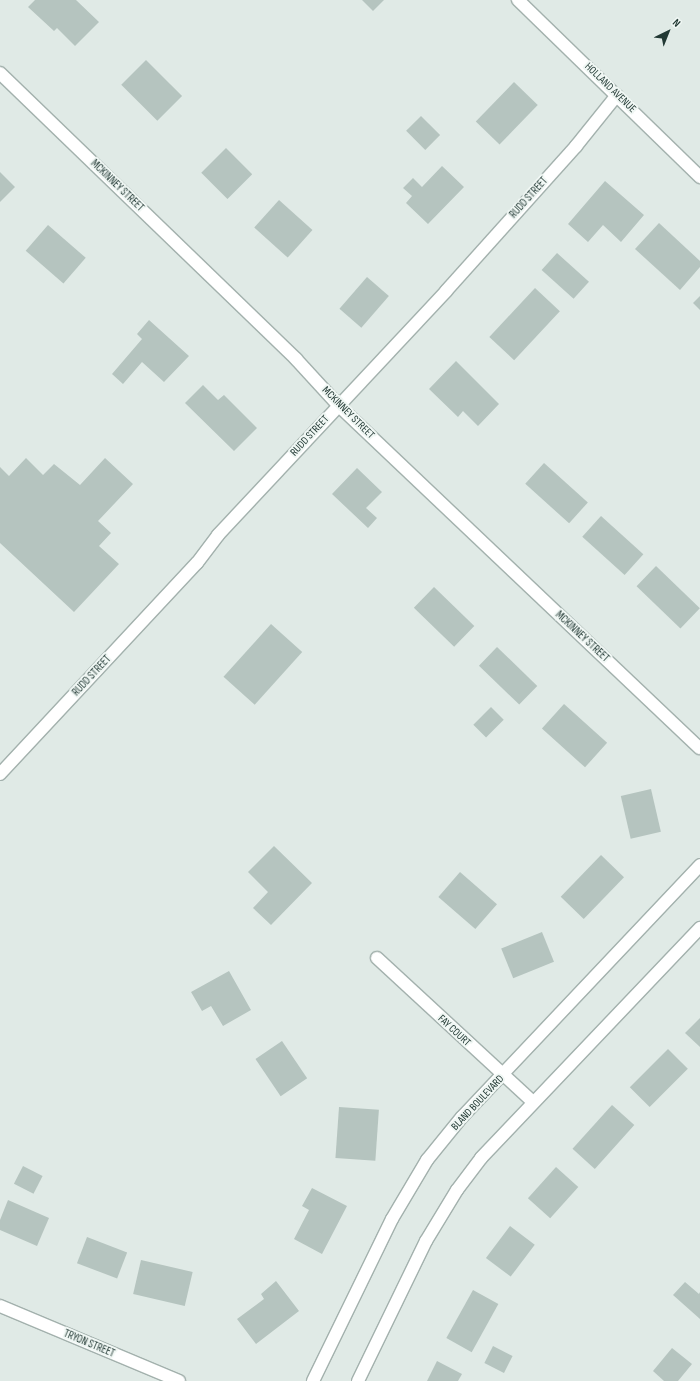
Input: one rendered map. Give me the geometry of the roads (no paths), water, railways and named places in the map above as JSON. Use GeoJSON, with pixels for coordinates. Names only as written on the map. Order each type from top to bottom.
{"type":"FeatureCollection","features":[{"type":"Feature","properties":{"kind":"street","name":"HOLLAND AVENUE"},"geometry":{"type":"LineString","coordinates":[[518,0],[700,177]]}},
{"type":"Feature","properties":{"kind":"street","name":"MCKINNEY STREET"},"geometry":{"type":"LineString","coordinates":[[0,73],[296,359],[339,406],[700,748]]}},
{"type":"Feature","properties":{"kind":"street","name":"RUDD STREET"},"geometry":{"type":"LineString","coordinates":[[0,774],[197,563],[218,534],[339,406],[576,146],[617,95]]}},
{"type":"Feature","properties":{"kind":"street","name":"BLAND BOULEVARD"},"geometry":{"type":"LineString","coordinates":[[313,1381],[407,1192],[427,1160],[462,1117],[700,865]]}},
{"type":"Feature","properties":{"kind":"street"},"geometry":{"type":"LineString","coordinates":[[358,1381],[426,1241],[457,1190],[481,1158],[700,928]]}},
{"type":"Feature","properties":{"kind":"street","name":"FAY COURT"},"geometry":{"type":"LineString","coordinates":[[377,958],[502,1076],[533,1102]]}},
{"type":"Feature","properties":{"kind":"street","name":"TRYON STREET"},"geometry":{"type":"LineString","coordinates":[[0,1306],[179,1381]]}}]}
